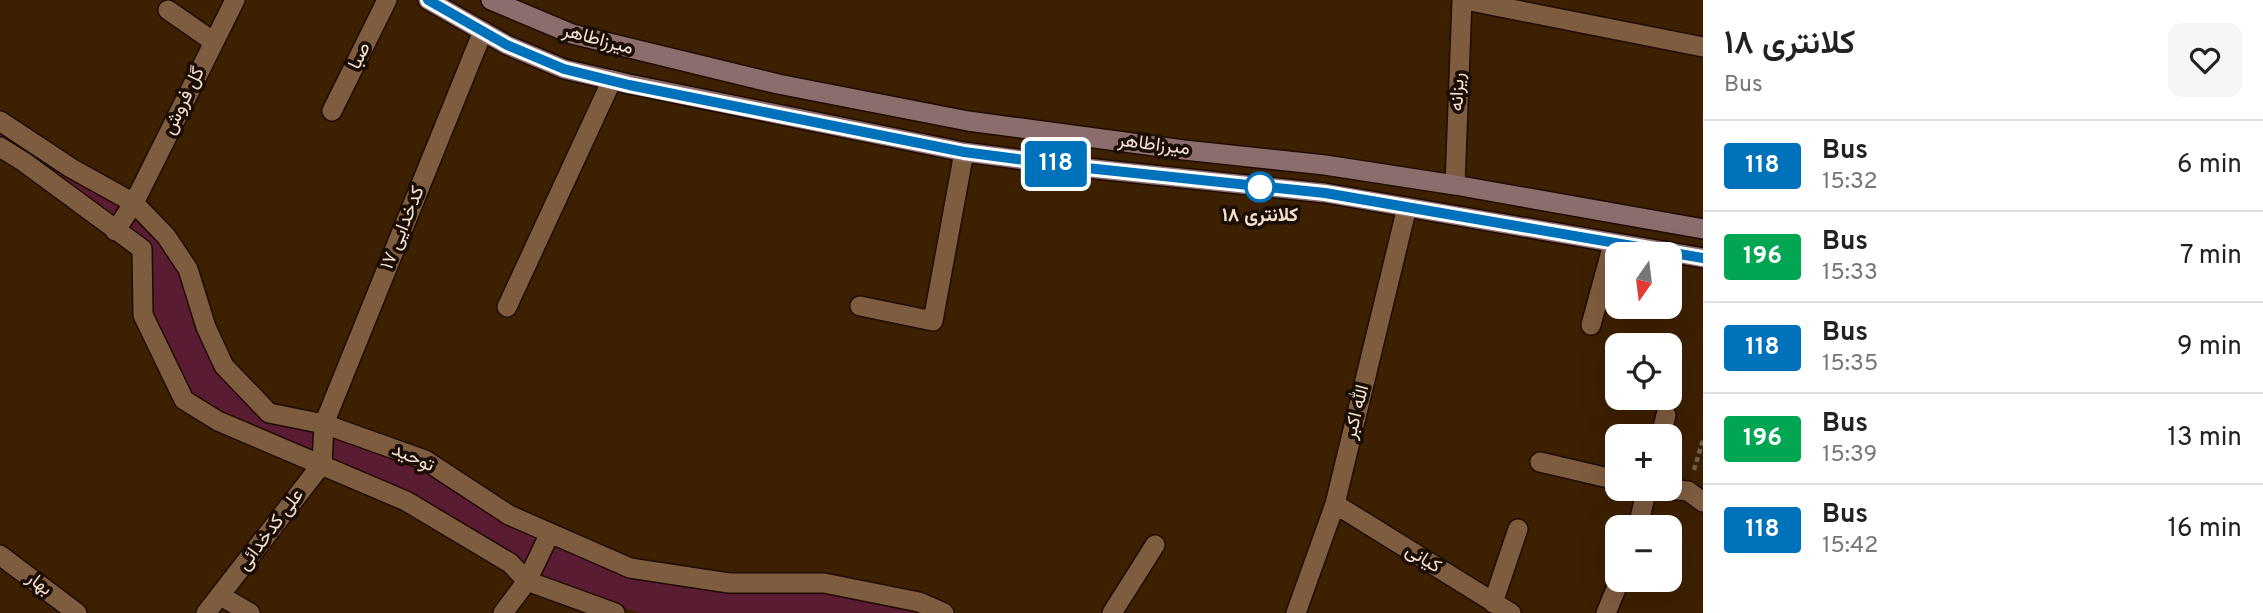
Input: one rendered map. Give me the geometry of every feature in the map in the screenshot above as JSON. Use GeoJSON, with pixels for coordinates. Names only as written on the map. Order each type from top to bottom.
{"type":"FeatureCollection","features":[{"type":"Feature","properties":{"kind":"main road","name":"میرزاطاهر"},"geometry":{"type":"LineString","coordinates":[[428,0],[507,45],[564,69],[612,80],[964,152],[1077,167],[1325,193],[1605,243]]}},
{"type":"Feature","properties":{"kind":"main road","name":"میرزاطاهر"},"geometry":{"type":"LineString","coordinates":[[491,0],[572,34],[778,84],[968,121],[1184,150],[1325,165],[1703,229]]}},
{"type":"Feature","properties":{"kind":"main road","name":"میرزاطاهر"},"geometry":{"type":"LineString","coordinates":[[1682,255],[1703,258]]}},
{"type":"Feature","properties":{"kind":"street","name":"گل فروش"},"geometry":{"type":"LineString","coordinates":[[115,231],[134,203],[235,0]]}},
{"type":"Feature","properties":{"kind":"street","name":"صبا"},"geometry":{"type":"LineString","coordinates":[[332,111],[387,0]]}},
{"type":"Feature","properties":{"kind":"street"},"geometry":{"type":"LineString","coordinates":[[1464,0],[1520,5],[1703,47]]}},
{"type":"Feature","properties":{"kind":"street","name":"ریزانه"},"geometry":{"type":"LineString","coordinates":[[1455,185],[1464,0]]}},
{"type":"Feature","properties":{"kind":"street"},"geometry":{"type":"LineString","coordinates":[[167,10],[214,42]]}},
{"type":"Feature","properties":{"kind":"street","name":"کدخدایی ۱۷"},"geometry":{"type":"LineString","coordinates":[[322,464],[324,424],[483,31]]}},
{"type":"Feature","properties":{"kind":"street"},"geometry":{"type":"LineString","coordinates":[[507,307],[612,80]]}},
{"type":"Feature","properties":{"kind":"street","name":"توحید"},"geometry":{"type":"LineString","coordinates":[[0,121],[71,168],[134,203],[166,236],[188,269],[206,327],[224,366],[269,413],[324,424],[425,460],[509,514],[630,568],[729,583],[824,583],[919,602],[944,613]]}},
{"type":"Feature","properties":{"kind":"street"},"geometry":{"type":"LineString","coordinates":[[0,147],[142,250],[144,315],[184,400],[230,426],[406,501],[510,563],[527,581],[615,613]]}},
{"type":"Feature","properties":{"kind":"street"},"geometry":{"type":"LineString","coordinates":[[860,306],[933,321],[964,152]]}},
{"type":"Feature","properties":{"kind":"street","name":"الله اکبر"},"geometry":{"type":"LineString","coordinates":[[1296,613],[1335,504],[1407,207]]}},
{"type":"Feature","properties":{"kind":"street"},"geometry":{"type":"LineString","coordinates":[[1591,325],[1605,273]]}},
{"type":"Feature","properties":{"kind":"street"},"geometry":{"type":"LineString","coordinates":[[1664,424],[1666,415]]}},
{"type":"Feature","properties":{"kind":"street"},"geometry":{"type":"LineString","coordinates":[[1540,462],[1605,477]]}},
{"type":"Feature","properties":{"kind":"street","name":"علی کدخدائی"},"geometry":{"type":"LineString","coordinates":[[206,613],[322,464]]}},
{"type":"Feature","properties":{"kind":"street","name":"کیانی"},"geometry":{"type":"LineString","coordinates":[[1335,504],[1511,613]]}},
{"type":"Feature","properties":{"kind":"street"},"geometry":{"type":"LineString","coordinates":[[1493,603],[1518,529]]}},
{"type":"Feature","properties":{"kind":"street"},"geometry":{"type":"LineString","coordinates":[[503,613],[527,581],[550,533]]}},
{"type":"Feature","properties":{"kind":"street"},"geometry":{"type":"LineString","coordinates":[[1112,613],[1155,545]]}},
{"type":"Feature","properties":{"kind":"street","name":"بهار"},"geometry":{"type":"LineString","coordinates":[[0,555],[78,613]]}},
{"type":"Feature","properties":{"kind":"street"},"geometry":{"type":"LineString","coordinates":[[1606,613],[1615,592]]}},
{"type":"Feature","properties":{"kind":"street"},"geometry":{"type":"LineString","coordinates":[[221,596],[250,613]]}},
{"type":"Feature","properties":{"kind":"path"},"geometry":{"type":"LineString","coordinates":[[1695,497],[1703,440]]}},
{"type":"Feature","properties":{"kind":"shaded area"},"geometry":{"type":"Polygon","coordinates":[[[0,124],[132,206],[185,270],[206,339],[266,416],[425,465],[626,571],[825,588],[931,613],[640,613],[534,578],[190,399],[149,315],[146,250],[0,140],[0,124]]]}},
{"type":"Feature","properties":{"kind":"bus line","name":"118"},"geometry":{"type":"LineString","coordinates":[[428,0],[507,45],[564,69],[629,85],[964,152],[1077,167],[1325,193],[1703,258]]}},
{"type":"Feature","properties":{"kind":"place","name":"کلانتری ۱۸"},"geometry":{"type":"Point","coordinates":[1260,187]}}]}
